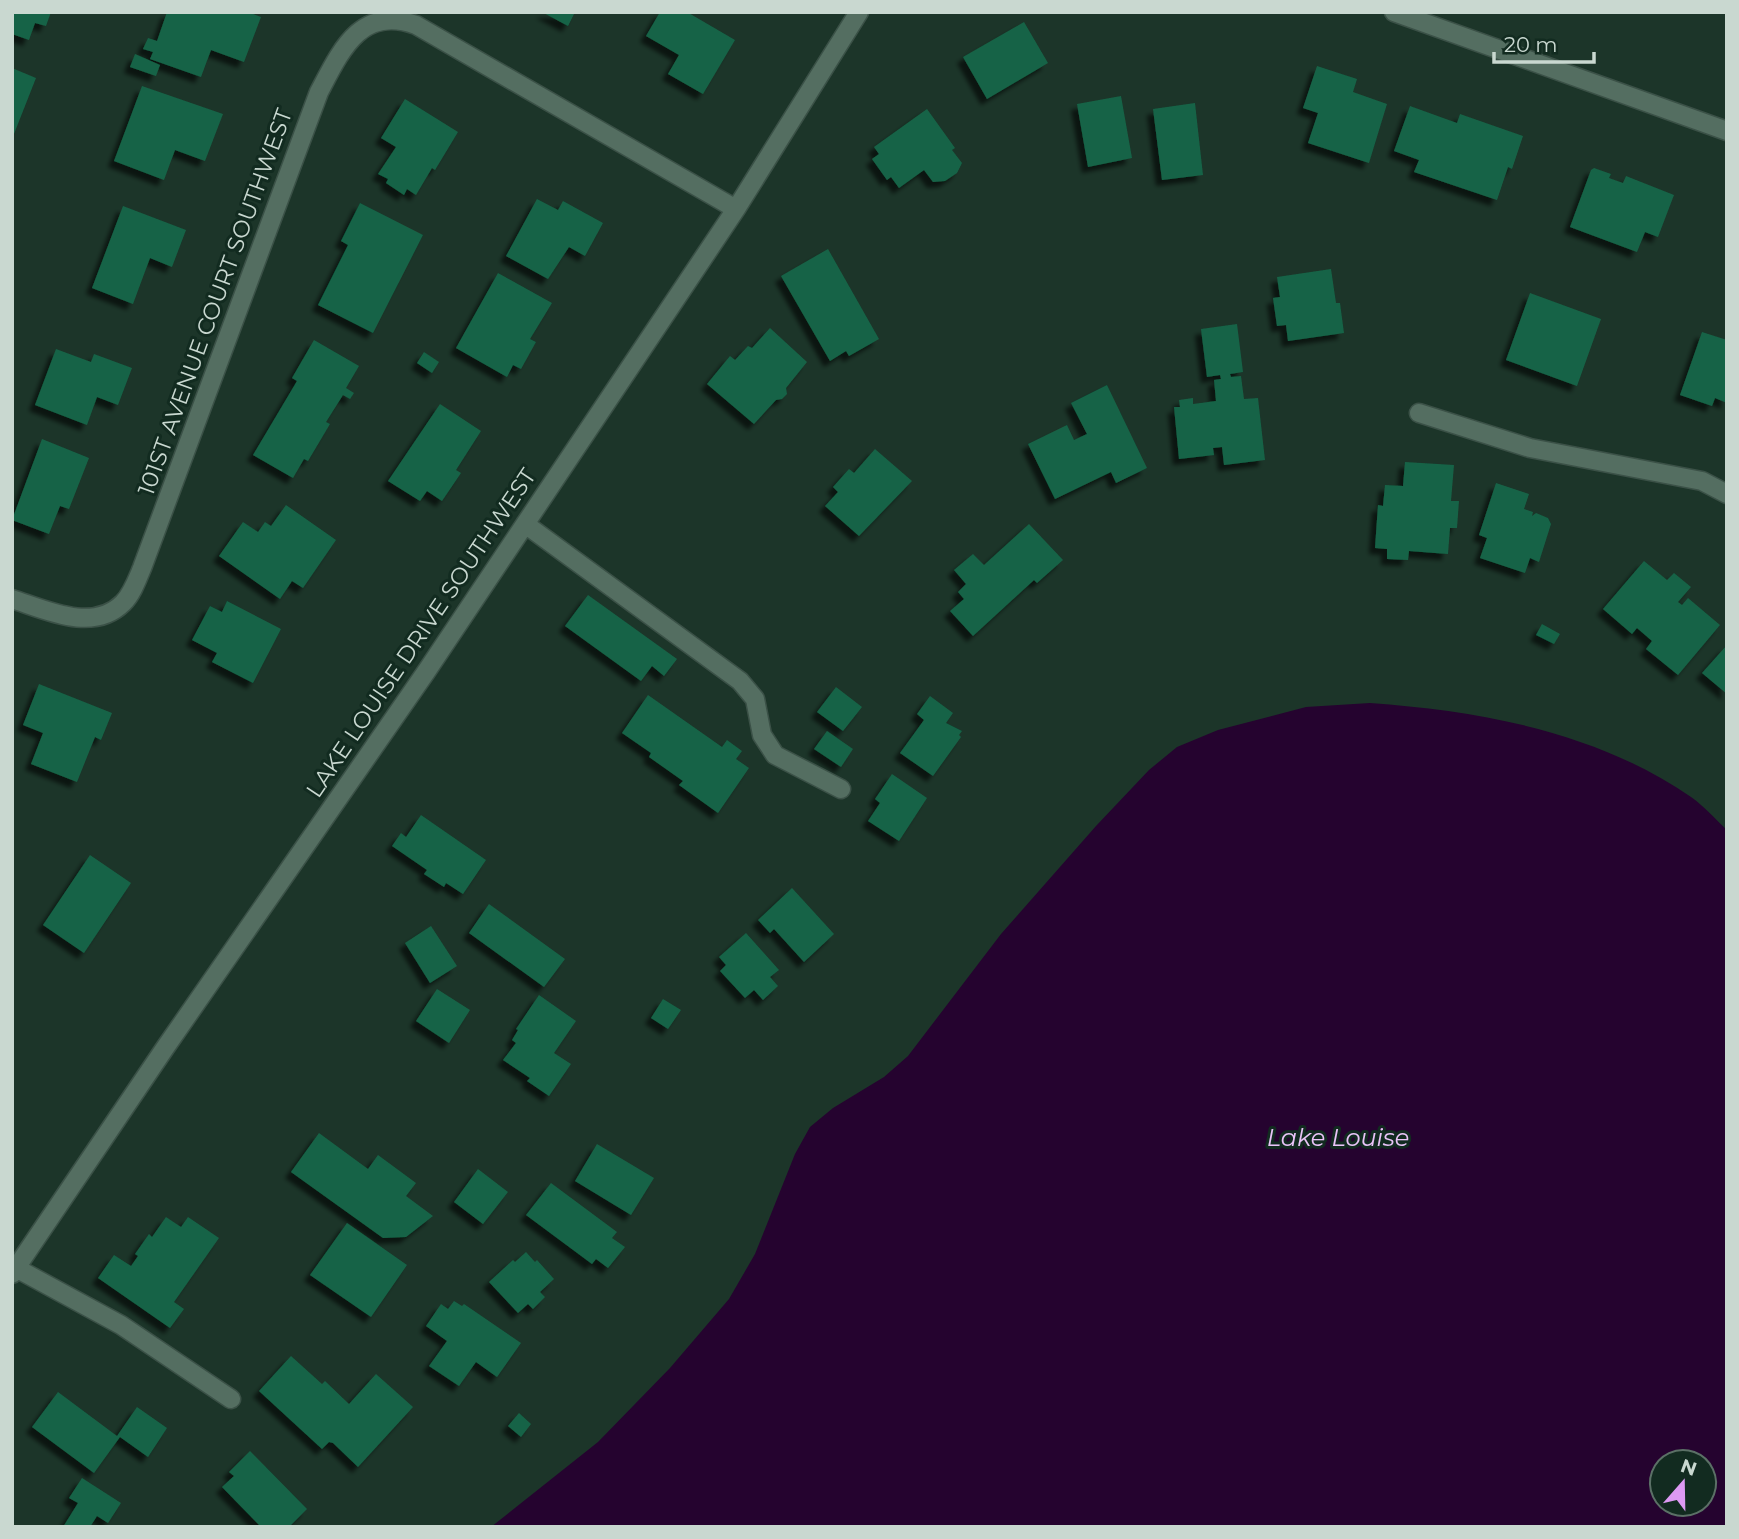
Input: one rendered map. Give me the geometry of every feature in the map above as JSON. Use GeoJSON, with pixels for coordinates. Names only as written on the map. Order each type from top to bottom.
{"type":"FeatureCollection","features":[{"type":"Feature","properties":{"kind":"street","name":"LAKE LOUISE DRIVE SOUTHWEST"},"geometry":{"type":"LineString","coordinates":[[14,1271],[426,672],[736,209],[859,12]]}},
{"type":"Feature","properties":{"kind":"street"},"geometry":{"type":"LineString","coordinates":[[1394,12],[1444,21],[1727,131]]}},
{"type":"Feature","properties":{"kind":"street","name":"101ST AVENUE COURT SOUTHWEST"},"geometry":{"type":"LineString","coordinates":[[12,599],[85,619],[101,615],[122,604],[130,593],[142,568],[319,92],[338,55],[355,34],[373,22],[384,19],[402,20],[416,25],[736,209]]}},
{"type":"Feature","properties":{"kind":"street"},"geometry":{"type":"LineString","coordinates":[[1419,413],[1530,448],[1702,481],[1727,494]]}},
{"type":"Feature","properties":{"kind":"street"},"geometry":{"type":"LineString","coordinates":[[525,524],[740,681],[755,699],[762,735],[775,755],[841,789]]}},
{"type":"Feature","properties":{"kind":"street"},"geometry":{"type":"LineString","coordinates":[[14,1271],[121,1325],[231,1399]]}},
{"type":"Feature","properties":{"kind":"water","name":"Lake Louise"},"geometry":{"type":"Polygon","coordinates":[[[1370,703],[1496,719],[1577,741],[1617,756],[1655,775],[1696,801],[1727,830],[1727,1527],[491,1527],[598,1442],[670,1368],[729,1299],[755,1254],[795,1154],[810,1127],[833,1108],[884,1077],[908,1056],[1001,934],[1149,770],[1177,747],[1218,730],[1306,707],[1370,703]]]}},
{"type":"Feature","properties":{"kind":"building"},"geometry":{"type":"Polygon","coordinates":[[[12,12],[51,12],[46,26],[35,23],[29,40],[12,34],[12,12]]]}},
{"type":"Feature","properties":{"kind":"building"},"geometry":{"type":"Polygon","coordinates":[[[167,12],[248,12],[261,17],[244,62],[211,50],[201,77],[150,59],[153,52],[143,49],[148,38],[157,41],[167,12]]]}},
{"type":"Feature","properties":{"kind":"building"},"geometry":{"type":"Polygon","coordinates":[[[542,12],[575,12],[568,26],[542,12]]]}},
{"type":"Feature","properties":{"kind":"building"},"geometry":{"type":"Polygon","coordinates":[[[660,12],[687,12],[735,40],[703,94],[668,74],[679,55],[646,36],[660,12]]]}},
{"type":"Feature","properties":{"kind":"building"},"geometry":{"type":"Polygon","coordinates":[[[1024,22],[1048,63],[987,99],[963,57],[1024,22]]]}},
{"type":"Feature","properties":{"kind":"building"},"geometry":{"type":"Polygon","coordinates":[[[135,54],[160,65],[156,76],[130,67],[135,54]]]}},
{"type":"Feature","properties":{"kind":"building"},"geometry":{"type":"Polygon","coordinates":[[[1317,66],[1357,79],[1353,92],[1387,104],[1369,163],[1308,143],[1318,113],[1303,108],[1317,66]]]}},
{"type":"Feature","properties":{"kind":"building"},"geometry":{"type":"Polygon","coordinates":[[[12,68],[36,78],[12,139],[12,68]]]}},
{"type":"Feature","properties":{"kind":"building"},"geometry":{"type":"Polygon","coordinates":[[[142,86],[223,114],[205,161],[175,150],[164,180],[114,161],[142,86]]]}},
{"type":"Feature","properties":{"kind":"building"},"geometry":{"type":"Polygon","coordinates":[[[1121,96],[1132,158],[1088,167],[1077,104],[1121,96]]]}},
{"type":"Feature","properties":{"kind":"building"},"geometry":{"type":"Polygon","coordinates":[[[405,99],[458,132],[416,195],[407,189],[404,195],[386,183],[388,179],[378,174],[396,147],[381,138],[405,99]]]}},
{"type":"Feature","properties":{"kind":"building"},"geometry":{"type":"Polygon","coordinates":[[[1195,103],[1203,175],[1162,180],[1153,109],[1195,103]]]}},
{"type":"Feature","properties":{"kind":"building"},"geometry":{"type":"Polygon","coordinates":[[[1410,106],[1457,123],[1460,114],[1523,136],[1512,169],[1508,167],[1497,200],[1414,172],[1419,160],[1394,151],[1410,106]]]}},
{"type":"Feature","properties":{"kind":"building"},"geometry":{"type":"Polygon","coordinates":[[[927,109],[955,148],[952,150],[962,163],[957,173],[945,181],[933,182],[924,170],[899,188],[891,177],[887,180],[872,159],[879,154],[874,147],[927,109]]]}},
{"type":"Feature","properties":{"kind":"building"},"geometry":{"type":"Polygon","coordinates":[[[1594,168],[1611,174],[1609,178],[1623,183],[1626,176],[1674,195],[1658,237],[1645,232],[1637,252],[1570,227],[1594,168]]]}},
{"type":"Feature","properties":{"kind":"building"},"geometry":{"type":"Polygon","coordinates":[[[537,199],[558,210],[563,201],[603,223],[585,256],[569,247],[548,279],[506,256],[537,199]]]}},
{"type":"Feature","properties":{"kind":"building"},"geometry":{"type":"Polygon","coordinates":[[[360,203],[423,235],[373,333],[318,305],[348,245],[341,241],[360,203]]]}},
{"type":"Feature","properties":{"kind":"building"},"geometry":{"type":"Polygon","coordinates":[[[123,206],[186,230],[172,267],[150,258],[133,304],[92,288],[123,206]]]}},
{"type":"Feature","properties":{"kind":"building"},"geometry":{"type":"Polygon","coordinates":[[[828,249],[879,339],[849,356],[846,351],[830,361],[781,276],[828,249]]]}},
{"type":"Feature","properties":{"kind":"building"},"geometry":{"type":"Polygon","coordinates":[[[1331,269],[1344,333],[1288,341],[1286,325],[1277,326],[1273,298],[1280,297],[1277,277],[1331,269]]]}},
{"type":"Feature","properties":{"kind":"building"},"geometry":{"type":"Polygon","coordinates":[[[498,273],[552,303],[530,339],[536,342],[521,369],[513,365],[507,377],[456,348],[498,273]]]}},
{"type":"Feature","properties":{"kind":"building"},"geometry":{"type":"Polygon","coordinates":[[[1530,293],[1601,319],[1577,386],[1506,360],[1530,293]]]}},
{"type":"Feature","properties":{"kind":"building"},"geometry":{"type":"Polygon","coordinates":[[[1237,324],[1243,372],[1230,374],[1231,377],[1241,376],[1244,399],[1258,398],[1265,460],[1224,465],[1222,447],[1213,448],[1214,455],[1179,459],[1174,407],[1180,407],[1179,400],[1193,398],[1193,404],[1216,401],[1214,380],[1221,379],[1220,375],[1207,377],[1201,329],[1237,324]]]}},
{"type":"Feature","properties":{"kind":"building"},"geometry":{"type":"Polygon","coordinates":[[[770,328],[807,362],[786,388],[787,394],[776,400],[754,424],[707,384],[730,356],[735,360],[748,346],[752,348],[770,328]]]}},
{"type":"Feature","properties":{"kind":"building"},"geometry":{"type":"Polygon","coordinates":[[[1702,332],[1727,340],[1727,403],[1715,398],[1712,406],[1680,395],[1702,332]]]}},
{"type":"Feature","properties":{"kind":"building"},"geometry":{"type":"Polygon","coordinates":[[[314,340],[359,366],[346,388],[354,393],[350,399],[343,395],[326,422],[330,424],[308,461],[304,459],[293,478],[253,455],[297,381],[292,378],[314,340]]]}},
{"type":"Feature","properties":{"kind":"building"},"geometry":{"type":"Polygon","coordinates":[[[56,349],[91,362],[94,354],[132,368],[118,405],[97,397],[87,425],[35,405],[56,349]]]}},
{"type":"Feature","properties":{"kind":"building"},"geometry":{"type":"Polygon","coordinates":[[[424,352],[439,362],[432,373],[417,363],[424,352]]]}},
{"type":"Feature","properties":{"kind":"building"},"geometry":{"type":"Polygon","coordinates":[[[1107,385],[1147,468],[1116,483],[1111,472],[1055,499],[1028,444],[1067,425],[1074,440],[1087,434],[1071,403],[1107,385]]]}},
{"type":"Feature","properties":{"kind":"building"},"geometry":{"type":"Polygon","coordinates":[[[440,404],[481,431],[456,470],[461,473],[442,501],[427,491],[420,501],[388,481],[440,404]]]}},
{"type":"Feature","properties":{"kind":"building"},"geometry":{"type":"Polygon","coordinates":[[[42,439],[89,458],[69,509],[60,506],[49,534],[12,520],[42,439]]]}},
{"type":"Feature","properties":{"kind":"building"},"geometry":{"type":"Polygon","coordinates":[[[875,449],[912,481],[859,536],[825,506],[838,492],[833,487],[849,469],[854,473],[875,449]]]}},
{"type":"Feature","properties":{"kind":"building"},"geometry":{"type":"Polygon","coordinates":[[[1405,462],[1454,465],[1451,501],[1459,501],[1457,528],[1450,528],[1448,554],[1409,551],[1408,560],[1387,559],[1387,549],[1375,548],[1378,505],[1383,506],[1385,485],[1403,486],[1405,462]]]}},
{"type":"Feature","properties":{"kind":"building"},"geometry":{"type":"Polygon","coordinates":[[[1496,483],[1529,494],[1524,509],[1533,512],[1532,516],[1536,513],[1548,518],[1551,524],[1539,562],[1530,558],[1525,573],[1480,558],[1487,538],[1479,535],[1496,483]]]}},
{"type":"Feature","properties":{"kind":"building"},"geometry":{"type":"Polygon","coordinates":[[[286,505],[336,540],[303,588],[292,581],[280,599],[219,556],[243,522],[258,532],[265,522],[271,526],[286,505]]]}},
{"type":"Feature","properties":{"kind":"building"},"geometry":{"type":"Polygon","coordinates":[[[1029,524],[1063,560],[1037,583],[1034,580],[973,636],[950,611],[964,599],[958,592],[966,584],[954,570],[973,554],[984,565],[1029,524]]]}},
{"type":"Feature","properties":{"kind":"building"},"geometry":{"type":"Polygon","coordinates":[[[1644,561],[1667,580],[1674,573],[1691,587],[1678,602],[1682,605],[1688,598],[1720,625],[1678,675],[1646,649],[1652,641],[1637,628],[1632,634],[1603,609],[1644,561]]]}},
{"type":"Feature","properties":{"kind":"building"},"geometry":{"type":"Polygon","coordinates":[[[588,595],[677,659],[664,676],[652,666],[641,681],[565,626],[588,595]]]}},
{"type":"Feature","properties":{"kind":"building"},"geometry":{"type":"Polygon","coordinates":[[[227,601],[281,629],[253,683],[212,662],[217,653],[192,640],[210,606],[222,612],[227,601]]]}},
{"type":"Feature","properties":{"kind":"building"},"geometry":{"type":"Polygon","coordinates":[[[1542,624],[1560,634],[1554,644],[1536,635],[1542,624]]]}},
{"type":"Feature","properties":{"kind":"building"},"geometry":{"type":"Polygon","coordinates":[[[1727,645],[1727,694],[1702,673],[1727,645]]]}},
{"type":"Feature","properties":{"kind":"building"},"geometry":{"type":"Polygon","coordinates":[[[39,684],[112,713],[101,740],[95,737],[77,782],[31,764],[43,733],[23,725],[39,684]]]}},
{"type":"Feature","properties":{"kind":"building"},"geometry":{"type":"Polygon","coordinates":[[[836,687],[862,707],[843,731],[817,712],[836,687]]]}},
{"type":"Feature","properties":{"kind":"building"},"geometry":{"type":"Polygon","coordinates":[[[648,695],[722,747],[727,740],[742,751],[736,759],[749,768],[718,813],[679,785],[683,781],[649,757],[651,753],[622,733],[648,695]]]}},
{"type":"Feature","properties":{"kind":"building"},"geometry":{"type":"Polygon","coordinates":[[[930,696],[953,713],[946,723],[962,731],[959,735],[961,737],[933,776],[900,753],[924,720],[917,714],[930,696]]]}},
{"type":"Feature","properties":{"kind":"building"},"geometry":{"type":"Polygon","coordinates":[[[827,731],[853,749],[841,767],[814,749],[827,731]]]}},
{"type":"Feature","properties":{"kind":"building"},"geometry":{"type":"Polygon","coordinates":[[[892,774],[927,798],[899,841],[868,821],[880,803],[875,799],[892,774]]]}},
{"type":"Feature","properties":{"kind":"building"},"geometry":{"type":"Polygon","coordinates":[[[421,815],[486,860],[463,894],[446,883],[444,887],[424,874],[427,870],[392,846],[401,833],[406,837],[421,815]]]}},
{"type":"Feature","properties":{"kind":"building"},"geometry":{"type":"Polygon","coordinates":[[[90,855],[131,883],[84,953],[43,925],[90,855]]]}},
{"type":"Feature","properties":{"kind":"building"},"geometry":{"type":"Polygon","coordinates":[[[792,888],[834,934],[804,962],[774,929],[770,933],[758,920],[792,888]]]}},
{"type":"Feature","properties":{"kind":"building"},"geometry":{"type":"Polygon","coordinates":[[[489,904],[565,959],[544,987],[469,933],[489,904]]]}},
{"type":"Feature","properties":{"kind":"building"},"geometry":{"type":"Polygon","coordinates":[[[431,926],[457,966],[430,983],[405,943],[431,926]]]}},
{"type":"Feature","properties":{"kind":"building"},"geometry":{"type":"Polygon","coordinates":[[[746,933],[779,970],[770,977],[778,986],[763,1000],[754,990],[745,998],[720,971],[726,965],[719,957],[746,933]]]}},
{"type":"Feature","properties":{"kind":"building"},"geometry":{"type":"Polygon","coordinates":[[[437,989],[470,1010],[449,1043],[416,1021],[437,989]]]}},
{"type":"Feature","properties":{"kind":"building"},"geometry":{"type":"Polygon","coordinates":[[[539,995],[576,1021],[554,1053],[571,1064],[549,1096],[527,1081],[530,1078],[503,1060],[516,1043],[512,1040],[518,1030],[516,1029],[539,995]]]}},
{"type":"Feature","properties":{"kind":"building"},"geometry":{"type":"Polygon","coordinates":[[[663,999],[681,1010],[668,1029],[651,1018],[663,999]]]}},
{"type":"Feature","properties":{"kind":"building"},"geometry":{"type":"Polygon","coordinates":[[[319,1133],[368,1169],[378,1155],[416,1183],[406,1196],[433,1216],[406,1237],[383,1238],[291,1172],[319,1133]]]}},
{"type":"Feature","properties":{"kind":"building"},"geometry":{"type":"Polygon","coordinates":[[[597,1144],[654,1178],[631,1215],[575,1181],[597,1144]]]}},
{"type":"Feature","properties":{"kind":"building"},"geometry":{"type":"Polygon","coordinates":[[[478,1169],[508,1192],[483,1224],[454,1202],[478,1169]]]}},
{"type":"Feature","properties":{"kind":"building"},"geometry":{"type":"Polygon","coordinates":[[[551,1183],[617,1232],[612,1238],[625,1247],[608,1268],[596,1259],[592,1264],[526,1215],[551,1183]]]}},
{"type":"Feature","properties":{"kind":"building"},"geometry":{"type":"Polygon","coordinates":[[[166,1217],[181,1227],[188,1217],[219,1238],[174,1302],[184,1309],[170,1328],[98,1278],[114,1255],[131,1266],[138,1256],[135,1254],[149,1234],[152,1237],[166,1217]]]}},
{"type":"Feature","properties":{"kind":"building"},"geometry":{"type":"Polygon","coordinates":[[[347,1223],[407,1265],[371,1317],[310,1275],[347,1223]]]}},
{"type":"Feature","properties":{"kind":"building"},"geometry":{"type":"Polygon","coordinates":[[[526,1252],[554,1279],[540,1292],[545,1297],[533,1309],[528,1304],[518,1313],[489,1282],[526,1252]]]}},
{"type":"Feature","properties":{"kind":"building"},"geometry":{"type":"Polygon","coordinates":[[[454,1301],[462,1306],[464,1304],[521,1343],[497,1377],[476,1362],[459,1386],[429,1366],[447,1341],[426,1326],[441,1304],[448,1309],[454,1301]]]}},
{"type":"Feature","properties":{"kind":"building"},"geometry":{"type":"Polygon","coordinates":[[[291,1356],[322,1384],[325,1381],[349,1404],[376,1374],[413,1407],[358,1467],[333,1443],[329,1442],[322,1449],[259,1391],[291,1356]]]}},
{"type":"Feature","properties":{"kind":"building"},"geometry":{"type":"Polygon","coordinates":[[[58,1392],[117,1436],[137,1407],[167,1428],[148,1457],[120,1437],[94,1473],[32,1427],[58,1392]]]}},
{"type":"Feature","properties":{"kind":"building"},"geometry":{"type":"Polygon","coordinates":[[[519,1413],[531,1424],[521,1437],[508,1426],[519,1413]]]}},
{"type":"Feature","properties":{"kind":"building"},"geometry":{"type":"Polygon","coordinates":[[[250,1451],[307,1509],[289,1527],[261,1527],[222,1487],[234,1476],[229,1472],[250,1451]]]}},
{"type":"Feature","properties":{"kind":"building"},"geometry":{"type":"Polygon","coordinates":[[[82,1478],[121,1503],[108,1523],[97,1516],[90,1527],[63,1527],[78,1503],[69,1498],[82,1478]]]}}]}
